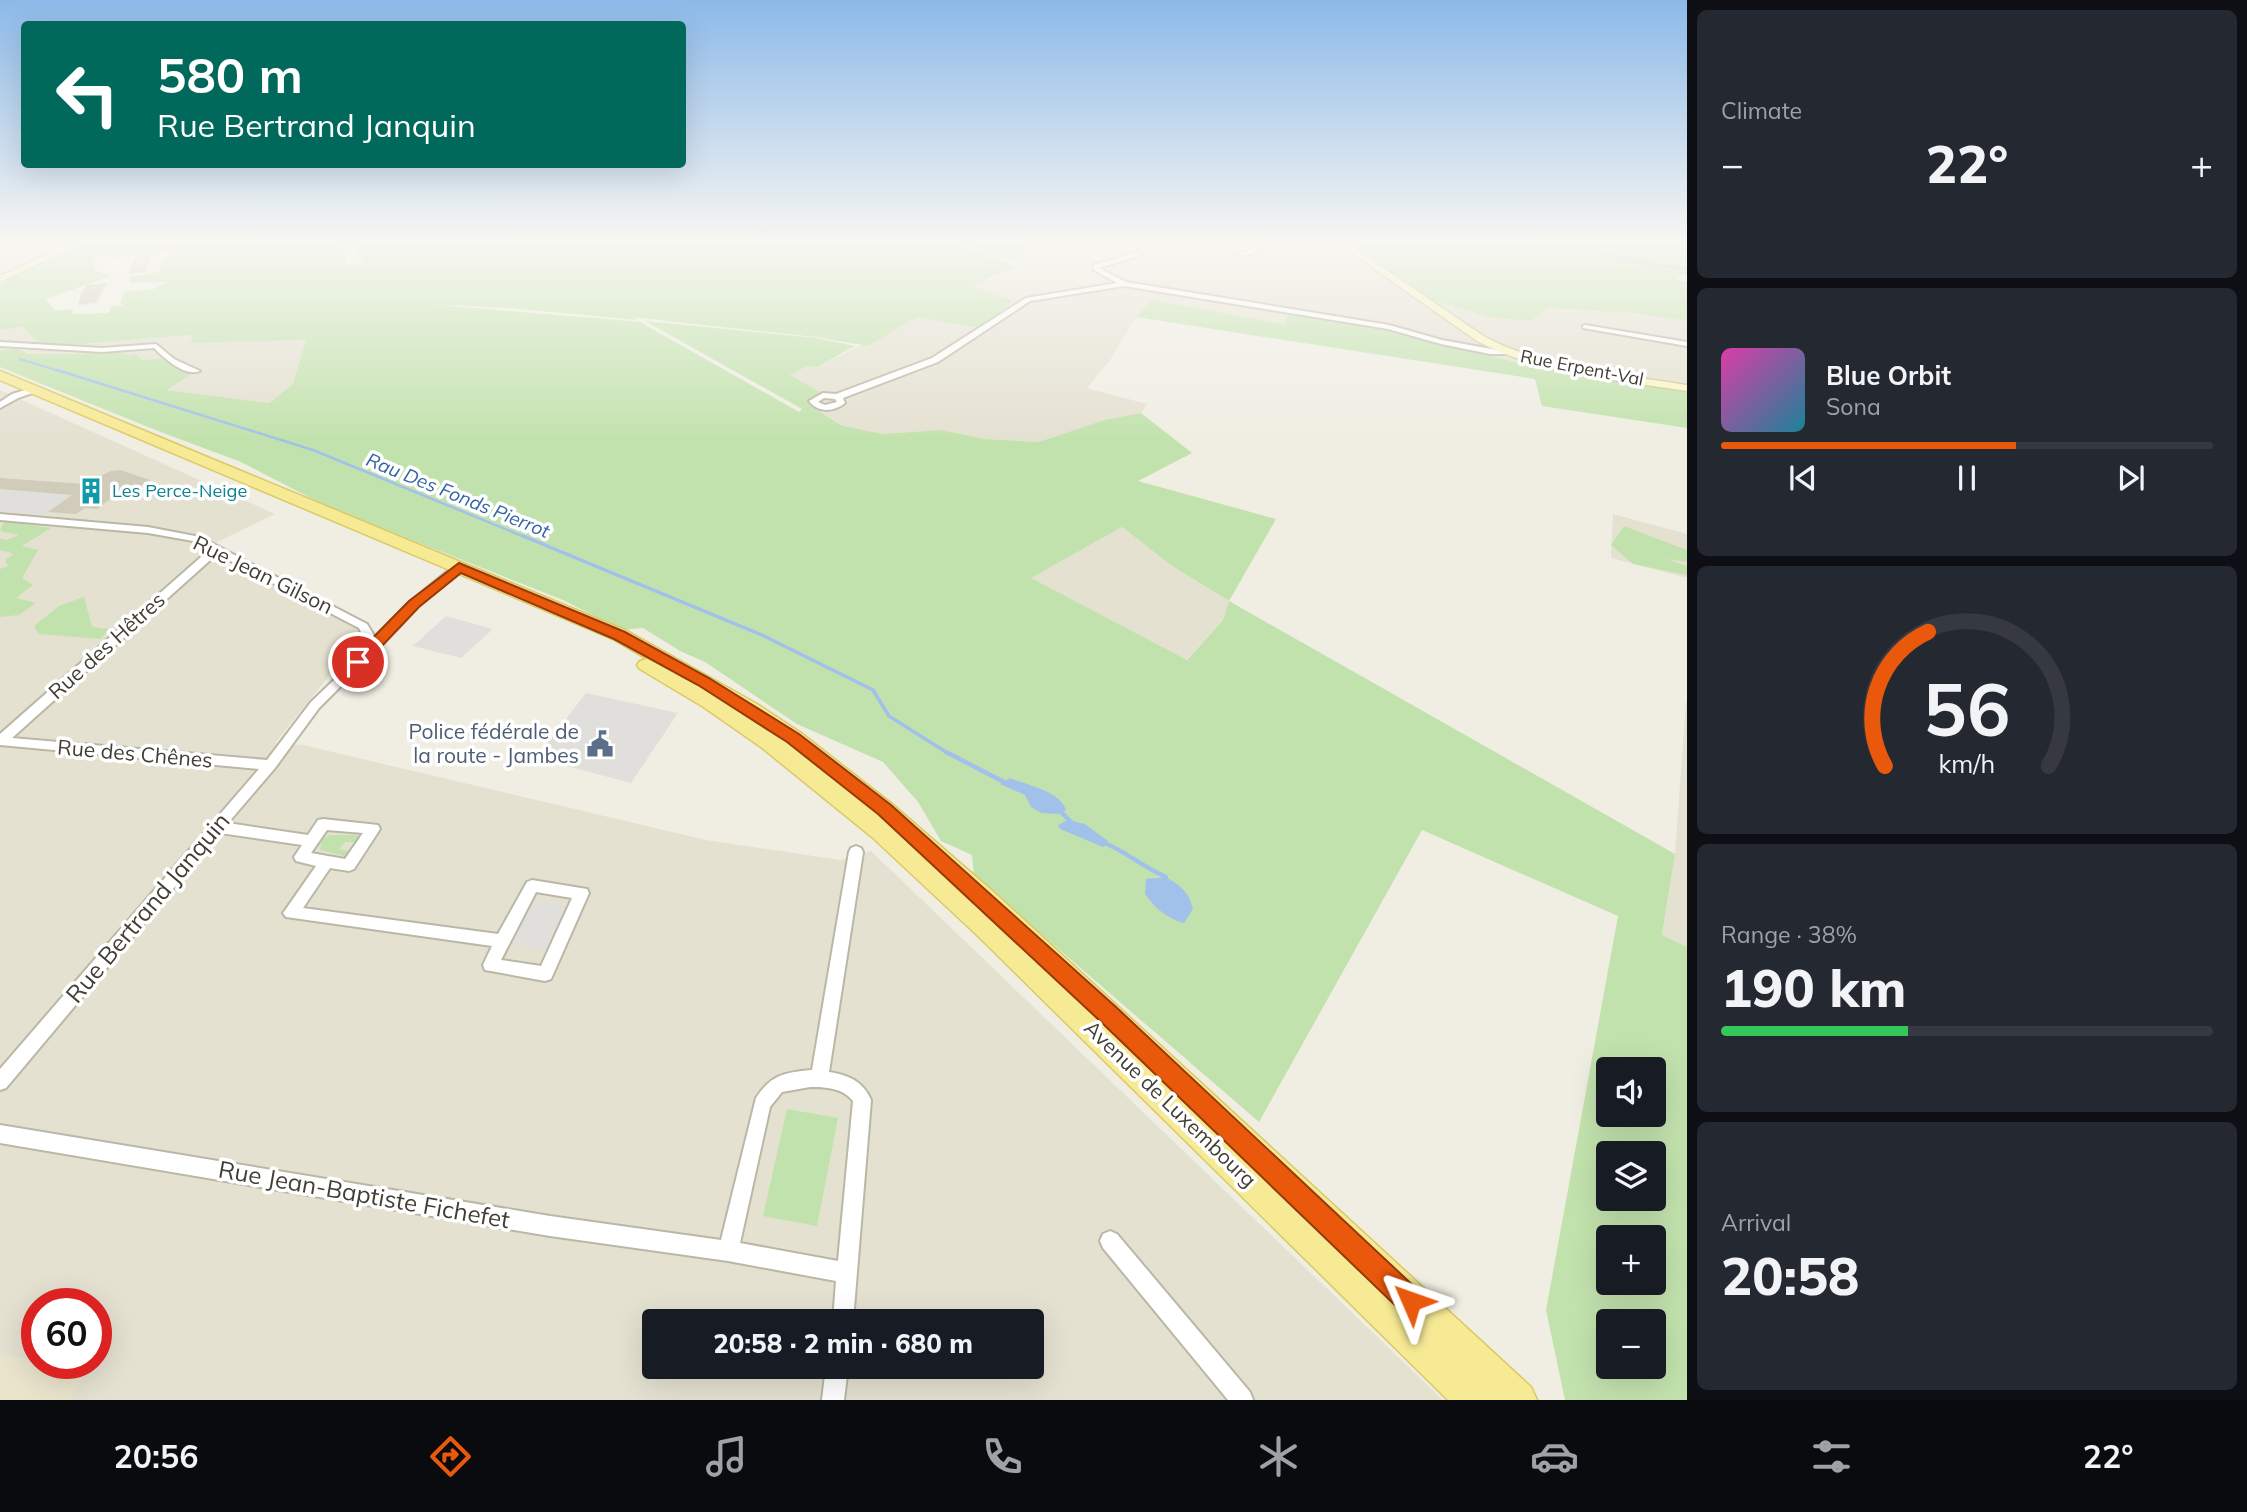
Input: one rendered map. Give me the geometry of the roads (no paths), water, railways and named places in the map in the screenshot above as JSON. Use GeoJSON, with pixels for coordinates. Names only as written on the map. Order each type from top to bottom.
{"type":"FeatureCollection","features":[{"type":"Feature","properties":{"kind":"main road","name":"Avenue de Luxembourg"},"geometry":{"type":"LineString","coordinates":[[0,375],[29,391],[454,571],[573,615],[665,659],[749,709],[836,771],[989,904],[1518,1400]]}},
{"type":"Feature","properties":{"kind":"main road","name":"Avenue de Luxembourg"},"geometry":{"type":"LineString","coordinates":[[0,383],[29,391]]}},
{"type":"Feature","properties":{"kind":"main road","name":"Avenue de Luxembourg"},"geometry":{"type":"LineString","coordinates":[[454,571],[652,668],[757,733],[824,782],[973,915],[1475,1400]]}},
{"type":"Feature","properties":{"kind":"street"},"geometry":{"type":"LineString","coordinates":[[837,397],[935,360],[1012,309]]}},
{"type":"Feature","properties":{"kind":"street"},"geometry":{"type":"LineString","coordinates":[[1280,309],[1389,327],[1441,342],[1490,352],[1504,352]]}},
{"type":"Feature","properties":{"kind":"street","name":"Rue Erpent-Val"},"geometry":{"type":"LineString","coordinates":[[1437,309],[1481,340],[1504,352],[1538,362],[1687,388]]}},
{"type":"Feature","properties":{"kind":"street"},"geometry":{"type":"LineString","coordinates":[[1585,327],[1687,344]]}},
{"type":"Feature","properties":{"kind":"street"},"geometry":{"type":"LineString","coordinates":[[0,344],[102,350],[156,346],[171,360],[196,371]]}},
{"type":"Feature","properties":{"kind":"street"},"geometry":{"type":"LineString","coordinates":[[0,406],[29,391]]}},
{"type":"Feature","properties":{"kind":"street","name":"Rue Jean Gilson"},"geometry":{"type":"LineString","coordinates":[[0,517],[173,534],[196,539],[363,626],[369,637],[359,660]]}},
{"type":"Feature","properties":{"kind":"street","name":"Rue des Hêtres"},"geometry":{"type":"LineString","coordinates":[[0,741],[215,550]]}},
{"type":"Feature","properties":{"kind":"street","name":"Rue Bertrand Janquin"},"geometry":{"type":"LineString","coordinates":[[0,1082],[296,733],[345,682],[359,660],[414,604],[454,571]]}},
{"type":"Feature","properties":{"kind":"street","name":"Rue des Chênes"},"geometry":{"type":"LineString","coordinates":[[0,741],[270,765]]}},
{"type":"Feature","properties":{"kind":"street"},"geometry":{"type":"LineString","coordinates":[[323,824],[373,829],[349,865],[301,857],[312,841],[323,824]]}},
{"type":"Feature","properties":{"kind":"street"},"geometry":{"type":"LineString","coordinates":[[217,827],[312,841]]}},
{"type":"Feature","properties":{"kind":"street"},"geometry":{"type":"LineString","coordinates":[[819,1079],[856,852]]}},
{"type":"Feature","properties":{"kind":"street"},"geometry":{"type":"LineString","coordinates":[[326,862],[291,913],[502,942]]}},
{"type":"Feature","properties":{"kind":"street"},"geometry":{"type":"LineString","coordinates":[[533,886],[582,893],[545,974],[491,965],[502,942],[533,886]]}},
{"type":"Feature","properties":{"kind":"street"},"geometry":{"type":"LineString","coordinates":[[728,1251],[762,1104],[775,1087],[794,1079],[819,1079],[851,1084],[857,1088],[862,1100],[844,1309]]}},
{"type":"Feature","properties":{"kind":"street","name":"Rue Jean-Baptiste Fichefet"},"geometry":{"type":"LineString","coordinates":[[0,1134],[550,1226],[728,1251],[848,1273]]}},
{"type":"Feature","properties":{"kind":"street"},"geometry":{"type":"LineString","coordinates":[[1110,1241],[1242,1400]]}},
{"type":"Feature","properties":{"kind":"street"},"geometry":{"type":"LineString","coordinates":[[833,1400],[836,1379]]}},
{"type":"Feature","properties":{"kind":"water"},"geometry":{"type":"Polygon","coordinates":[[[1010,778],[1050,793],[1063,803],[1066,810],[1060,814],[1041,813],[1031,807],[1025,795],[1000,784],[1010,778]]]}},
{"type":"Feature","properties":{"kind":"water"},"geometry":{"type":"Polygon","coordinates":[[[1068,820],[1085,824],[1108,841],[1103,847],[1060,829],[1058,825],[1068,820]]]}},
{"type":"Feature","properties":{"kind":"water"},"geometry":{"type":"Polygon","coordinates":[[[1166,877],[1184,890],[1191,903],[1193,909],[1184,923],[1162,912],[1145,894],[1146,879],[1166,877]]]}},
{"type":"Feature","properties":{"kind":"waterway","name":"Rau Des Fonds Pierrot"},"geometry":{"type":"LineString","coordinates":[[20,359],[62,372]]}},
{"type":"Feature","properties":{"kind":"waterway","name":"Rau Des Fonds Pierrot"},"geometry":{"type":"LineString","coordinates":[[57,370],[313,450],[527,538]]}},
{"type":"Feature","properties":{"kind":"waterway","name":"Rau Des Fonds Pierrot"},"geometry":{"type":"LineString","coordinates":[[523,536],[764,636],[873,690],[889,716],[949,754]]}},
{"type":"Feature","properties":{"kind":"waterway"},"geometry":{"type":"LineString","coordinates":[[946,752],[1004,782]]}},
{"type":"Feature","properties":{"kind":"waterway"},"geometry":{"type":"LineString","coordinates":[[1060,811],[1072,823]]}},
{"type":"Feature","properties":{"kind":"waterway"},"geometry":{"type":"LineString","coordinates":[[1102,842],[1166,877]]}},
{"type":"Feature","properties":{"kind":"place","name":"Les Perce-Neige"},"geometry":{"type":"Point","coordinates":[91,491]}},
{"type":"Feature","properties":{"kind":"place","name":"Police fédérale de la route - Jambes"},"geometry":{"type":"Point","coordinates":[600,744]}}]}
